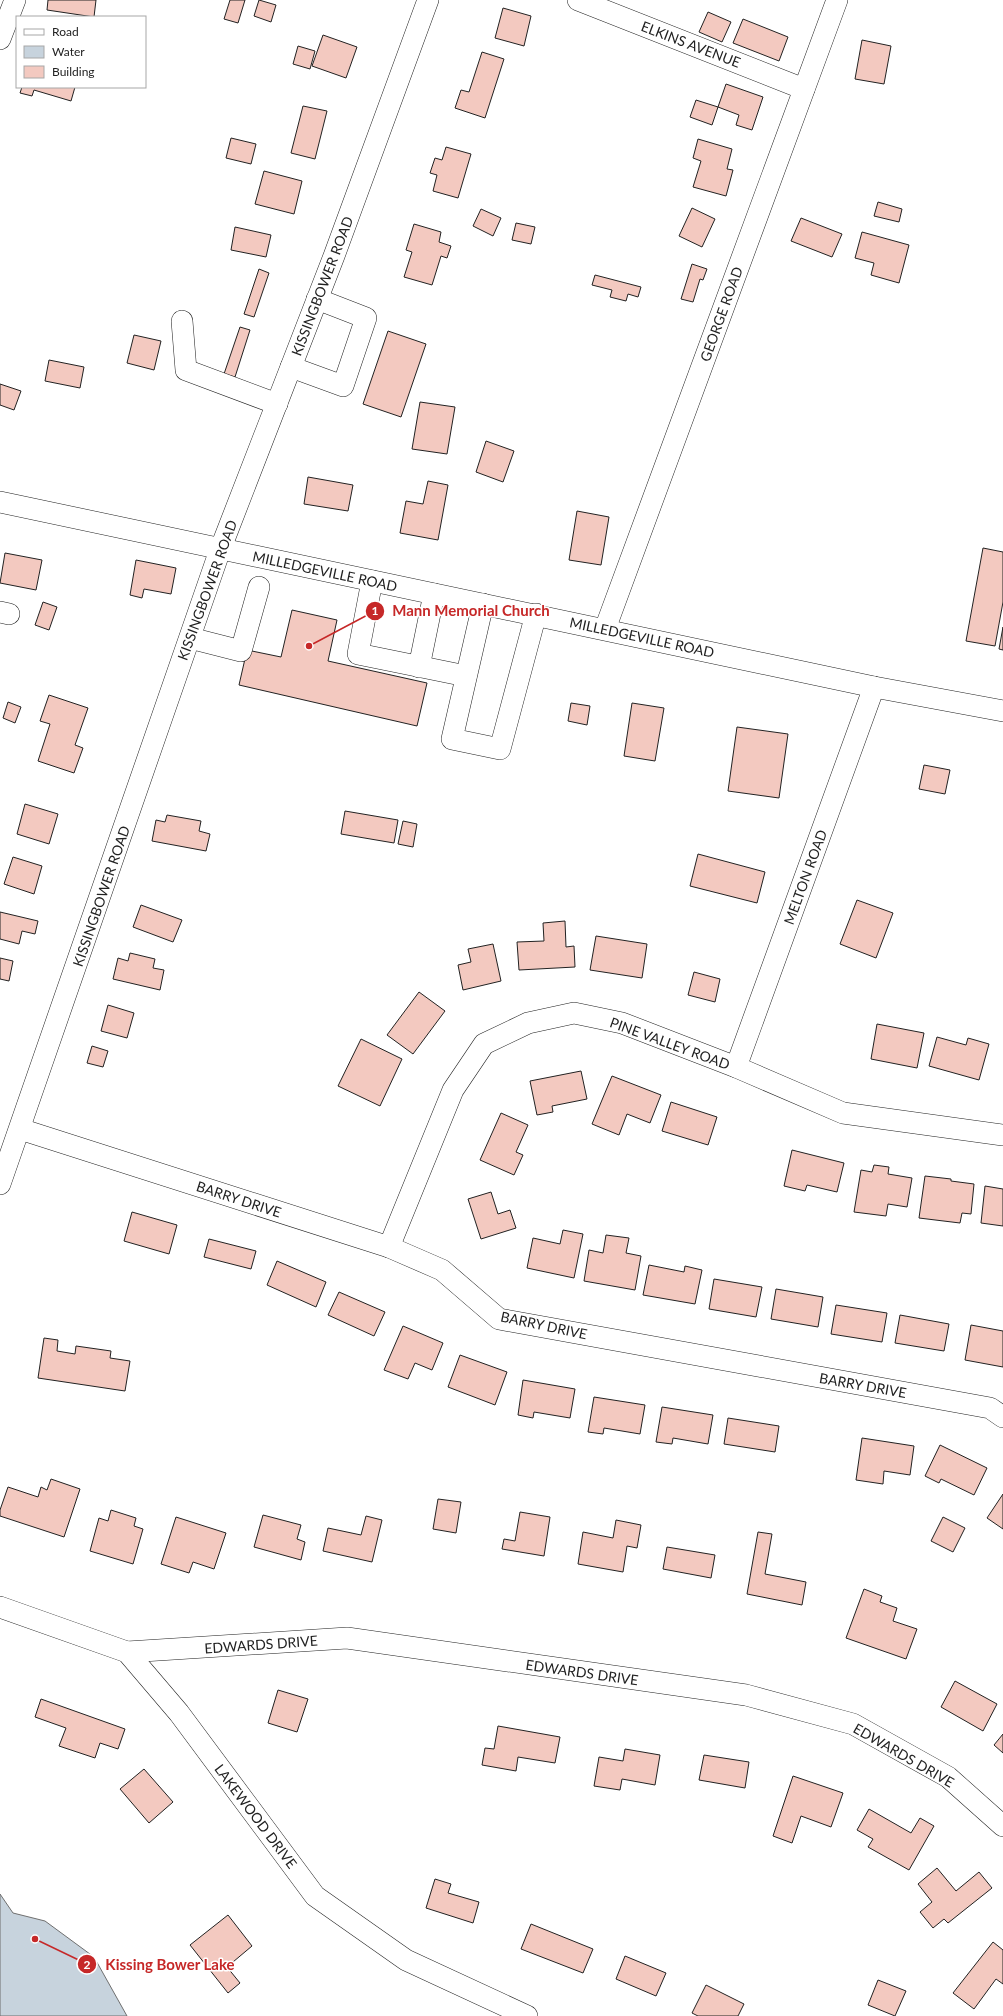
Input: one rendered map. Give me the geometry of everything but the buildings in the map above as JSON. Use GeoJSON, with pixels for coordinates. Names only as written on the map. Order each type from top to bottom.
{"type":"FeatureCollection","features":[{"type":"Feature","properties":{"kind":"street"},"geometry":{"type":"LineString","coordinates":[[0,39],[15,0]]}},
{"type":"Feature","properties":{"kind":"street","name":"KISSINGBOWER ROAD"},"geometry":{"type":"LineString","coordinates":[[0,1184],[220,550],[317,299],[428,0]]}},
{"type":"Feature","properties":{"kind":"street","name":"ELKINS AVENUE"},"geometry":{"type":"LineString","coordinates":[[578,0],[804,89]]}},
{"type":"Feature","properties":{"kind":"street","name":"GEORGE ROAD"},"geometry":{"type":"LineString","coordinates":[[605,629],[837,0]]}},
{"type":"Feature","properties":{"kind":"street"},"geometry":{"type":"LineString","coordinates":[[291,367],[343,386],[366,318],[317,299]]}},
{"type":"Feature","properties":{"kind":"street"},"geometry":{"type":"LineString","coordinates":[[182,321],[186,370],[277,404]]}},
{"type":"Feature","properties":{"kind":"street","name":"MILLEDGEVILLE ROAD"},"geometry":{"type":"LineString","coordinates":[[0,502],[220,550],[536,614],[874,687],[1003,710]]}},
{"type":"Feature","properties":{"kind":"street"},"geometry":{"type":"LineString","coordinates":[[372,581],[358,654],[466,676]]}},
{"type":"Feature","properties":{"kind":"street"},"geometry":{"type":"LineString","coordinates":[[190,638],[241,652],[260,587]]}},
{"type":"Feature","properties":{"kind":"street"},"geometry":{"type":"LineString","coordinates":[[419,667],[434,594]]}},
{"type":"Feature","properties":{"kind":"street"},"geometry":{"type":"LineString","coordinates":[[483,604],[452,739],[500,749],[536,614]]}},
{"type":"Feature","properties":{"kind":"street","name":"MELTON ROAD"},"geometry":{"type":"LineString","coordinates":[[736,1067],[874,687]]}},
{"type":"Feature","properties":{"kind":"street","name":"PINE VALLEY ROAD"},"geometry":{"type":"LineString","coordinates":[[389,1247],[453,1090],[484,1044],[528,1023],[574,1013],[622,1022],[736,1067],[843,1113],[1003,1135]]}},
{"type":"Feature","properties":{"kind":"street","name":"BARRY DRIVE"},"geometry":{"type":"LineString","coordinates":[[20,1130],[389,1247],[442,1270],[499,1319],[990,1408],[1003,1417]]}},
{"type":"Feature","properties":{"kind":"street"},"geometry":{"type":"LineString","coordinates":[[0,1607],[127,1652]]}},
{"type":"Feature","properties":{"kind":"street","name":"EDWARDS DRIVE"},"geometry":{"type":"LineString","coordinates":[[127,1652],[347,1638],[746,1695],[853,1724],[948,1777],[1003,1826]]}},
{"type":"Feature","properties":{"kind":"street","name":"LAKEWOOD DRIVE"},"geometry":{"type":"LineString","coordinates":[[127,1652],[179,1713],[315,1896],[406,1960],[527,2016]]}},
{"type":"Feature","properties":{"kind":"water"},"geometry":{"type":"Polygon","coordinates":[[[0,1894],[13,1913],[45,1921],[94,1957],[127,2016],[0,2016],[0,1894]]]}},
{"type":"Feature","properties":{"kind":"place","name":"Mann Memorial Church"},"geometry":{"type":"Point","coordinates":[309,646]}},
{"type":"Feature","properties":{"kind":"place","name":"Kissing Bower Lake"},"geometry":{"type":"Point","coordinates":[35,1939]}}]}
